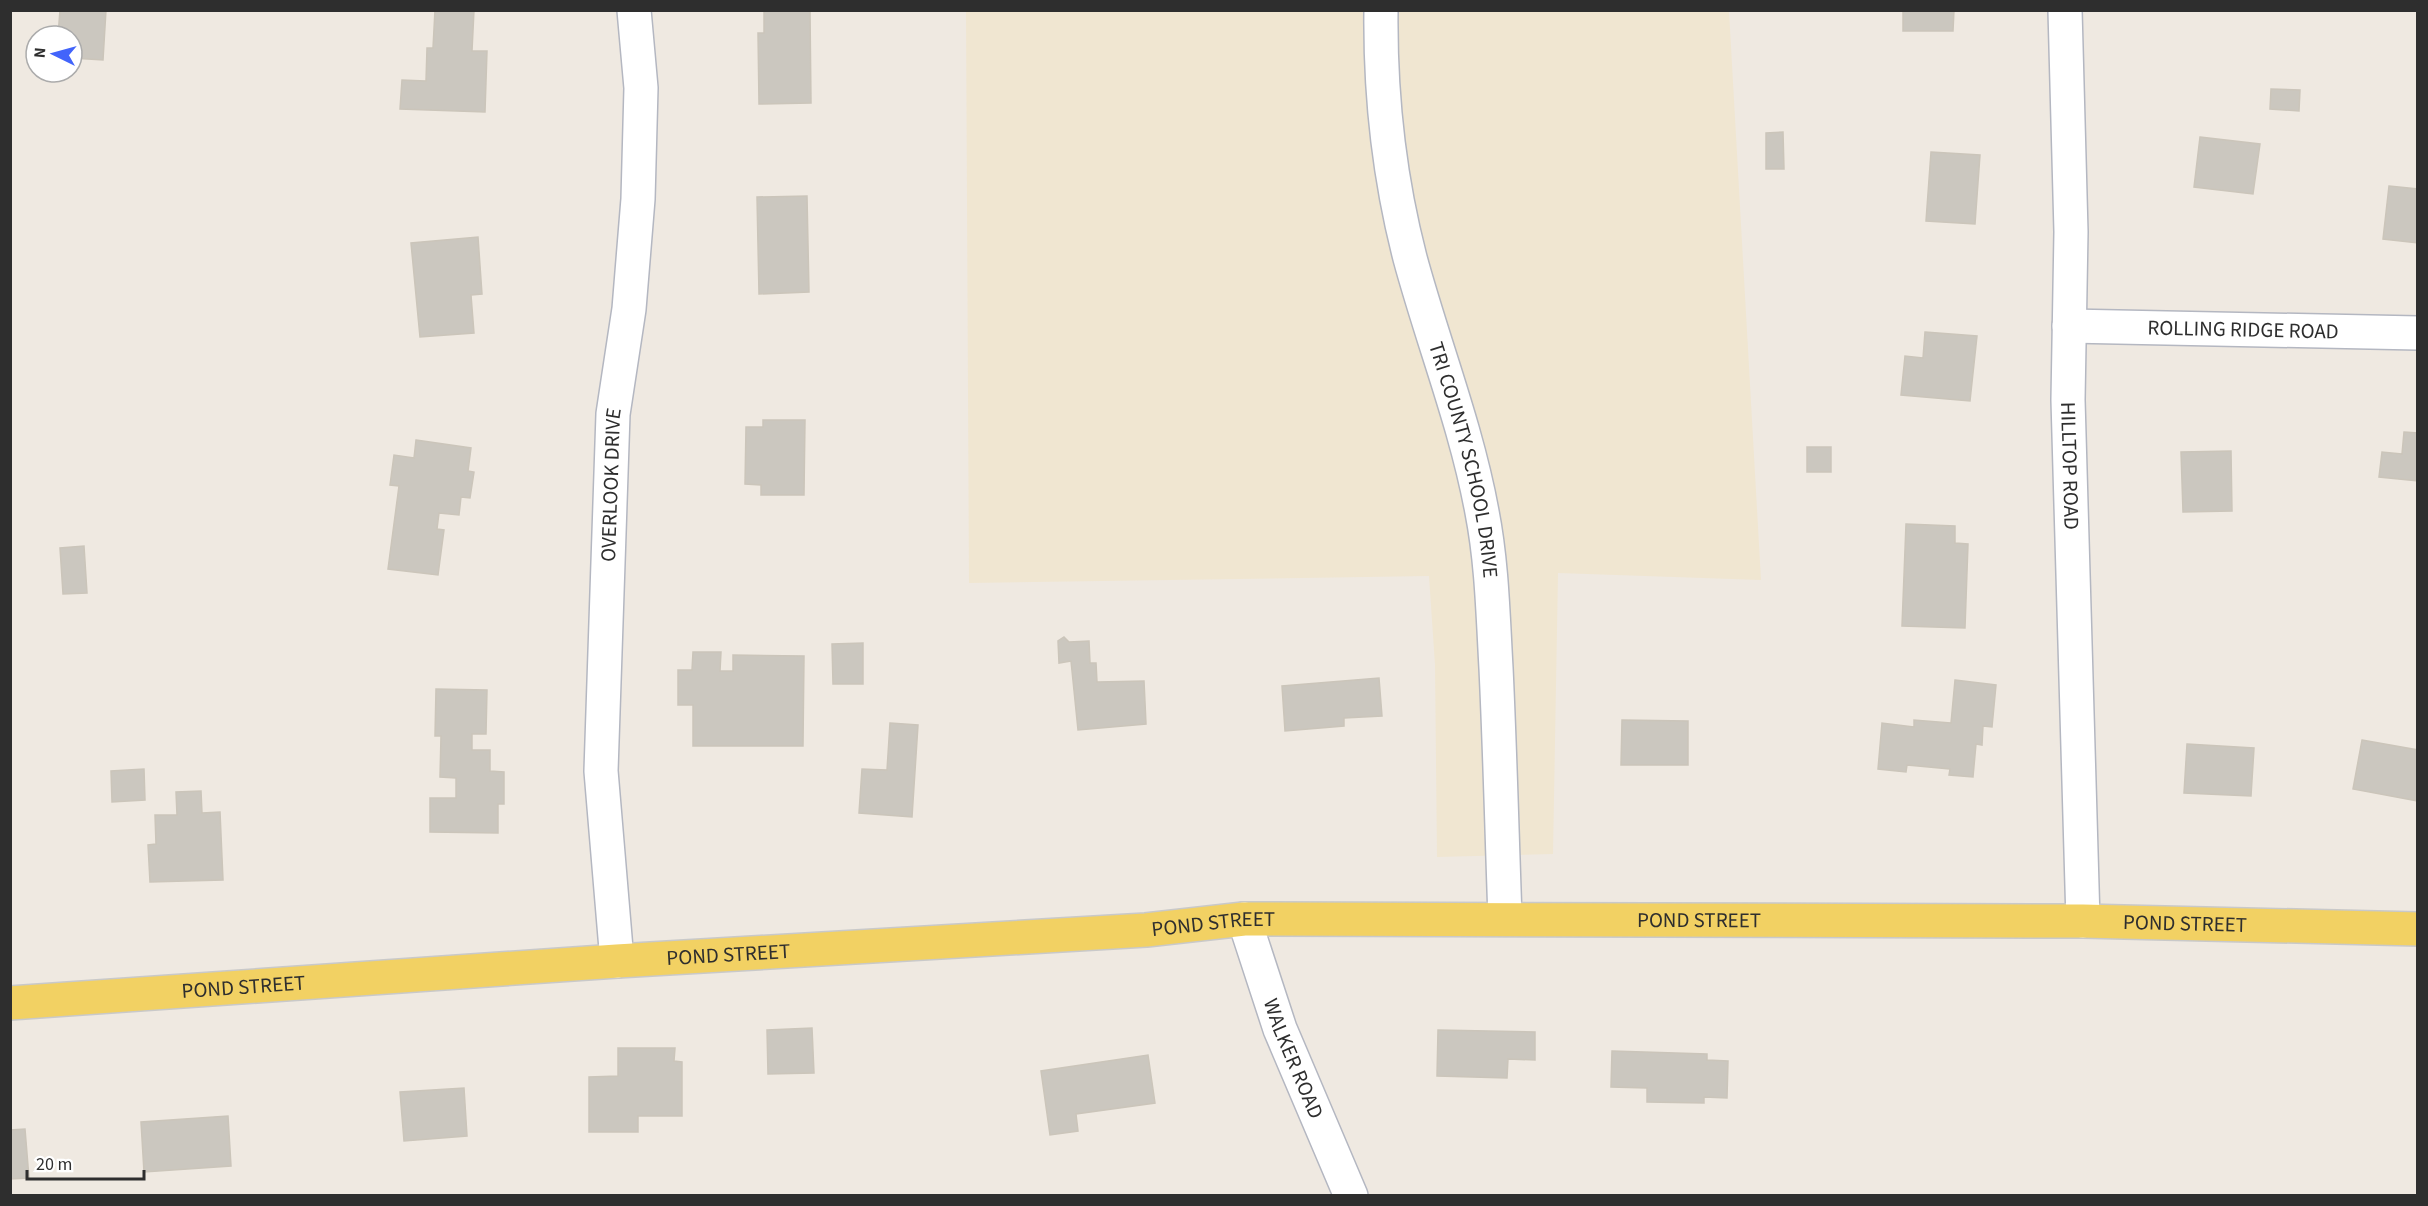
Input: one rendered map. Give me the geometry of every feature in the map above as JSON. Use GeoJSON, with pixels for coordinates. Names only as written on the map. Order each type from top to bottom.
{"type":"FeatureCollection","features":[{"type":"Feature","properties":{"kind":"main road","name":"POND STREET"},"geometry":{"type":"LineString","coordinates":[[10,1003],[617,961],[1146,930],[1244,919],[2083,921],[2418,929]]}},
{"type":"Feature","properties":{"kind":"street","name":"OVERLOOK DRIVE"},"geometry":{"type":"LineString","coordinates":[[617,961],[601,771],[613,414],[628,309],[638,199],[641,88],[634,10]]}},
{"type":"Feature","properties":{"kind":"street","name":"TRI COUNTY SCHOOL DRIVE"},"geometry":{"type":"LineString","coordinates":[[1381,10],[1382,84],[1386,130],[1401,216],[1410,259],[1458,411],[1483,515],[1492,584],[1505,918]]}},
{"type":"Feature","properties":{"kind":"street","name":"HILLTOP ROAD"},"geometry":{"type":"LineString","coordinates":[[2065,10],[2071,232],[2068,400],[2083,921]]}},
{"type":"Feature","properties":{"kind":"street","name":"ROLLING RIDGE ROAD"},"geometry":{"type":"LineString","coordinates":[[2069,326],[2418,333]]}},
{"type":"Feature","properties":{"kind":"street","name":"WALKER ROAD"},"geometry":{"type":"LineString","coordinates":[[1244,919],[1280,1029],[1351,1196]]}},
{"type":"Feature","properties":{"kind":"shaded area"},"geometry":{"type":"Polygon","coordinates":[[[966,11],[1729,11],[1761,580],[1558,573],[1553,854],[1437,857],[1435,665],[1429,576],[969,583],[966,11]]]}},
{"type":"Feature","properties":{"kind":"building"},"geometry":{"type":"Polygon","coordinates":[[[60,10],[106,10],[103,60],[84,59],[84,24],[59,24],[60,10]]]}},
{"type":"Feature","properties":{"kind":"building"},"geometry":{"type":"Polygon","coordinates":[[[435,10],[474,10],[472,51],[487,51],[485,112],[400,109],[402,80],[426,81],[427,48],[433,48],[435,10]]]}},
{"type":"Feature","properties":{"kind":"building"},"geometry":{"type":"Polygon","coordinates":[[[764,10],[810,10],[811,103],[759,104],[758,33],[764,33],[764,10]]]}},
{"type":"Feature","properties":{"kind":"building"},"geometry":{"type":"Polygon","coordinates":[[[1903,10],[1954,10],[1953,31],[1903,31],[1903,10]]]}},
{"type":"Feature","properties":{"kind":"building"},"geometry":{"type":"Polygon","coordinates":[[[2271,89],[2300,90],[2299,111],[2270,109],[2271,89]]]}},
{"type":"Feature","properties":{"kind":"building"},"geometry":{"type":"Polygon","coordinates":[[[1783,132],[1784,169],[1766,169],[1766,133],[1783,132]]]}},
{"type":"Feature","properties":{"kind":"building"},"geometry":{"type":"Polygon","coordinates":[[[2200,137],[2260,144],[2253,194],[2194,187],[2200,137]]]}},
{"type":"Feature","properties":{"kind":"building"},"geometry":{"type":"Polygon","coordinates":[[[1931,152],[1980,155],[1975,224],[1926,221],[1931,152]]]}},
{"type":"Feature","properties":{"kind":"building"},"geometry":{"type":"Polygon","coordinates":[[[2389,186],[2418,189],[2418,243],[2383,239],[2389,186]]]}},
{"type":"Feature","properties":{"kind":"building"},"geometry":{"type":"Polygon","coordinates":[[[807,196],[809,292],[759,294],[757,197],[807,196]]]}},
{"type":"Feature","properties":{"kind":"building"},"geometry":{"type":"Polygon","coordinates":[[[478,237],[482,294],[471,295],[474,333],[420,337],[411,243],[478,237]]]}},
{"type":"Feature","properties":{"kind":"building"},"geometry":{"type":"Polygon","coordinates":[[[1925,332],[1977,336],[1970,401],[1901,395],[1905,356],[1923,358],[1925,332]]]}},
{"type":"Feature","properties":{"kind":"building"},"geometry":{"type":"Polygon","coordinates":[[[763,420],[805,420],[804,495],[761,495],[761,485],[745,484],[746,427],[763,427],[763,420]]]}},
{"type":"Feature","properties":{"kind":"building"},"geometry":{"type":"Polygon","coordinates":[[[2404,432],[2418,433],[2418,481],[2379,477],[2382,452],[2402,454],[2404,432]]]}},
{"type":"Feature","properties":{"kind":"building"},"geometry":{"type":"Polygon","coordinates":[[[416,440],[471,448],[468,471],[474,472],[470,498],[461,497],[459,515],[439,513],[437,529],[444,530],[438,575],[388,569],[399,486],[390,485],[394,455],[414,458],[416,440]]]}},
{"type":"Feature","properties":{"kind":"building"},"geometry":{"type":"Polygon","coordinates":[[[1807,447],[1831,447],[1831,472],[1807,472],[1807,447]]]}},
{"type":"Feature","properties":{"kind":"building"},"geometry":{"type":"Polygon","coordinates":[[[2231,451],[2232,511],[2183,512],[2181,452],[2231,451]]]}},
{"type":"Feature","properties":{"kind":"building"},"geometry":{"type":"Polygon","coordinates":[[[1906,524],[1955,526],[1955,543],[1968,544],[1965,628],[1902,626],[1906,524]]]}},
{"type":"Feature","properties":{"kind":"building"},"geometry":{"type":"Polygon","coordinates":[[[84,546],[87,593],[63,594],[60,548],[84,546]]]}},
{"type":"Feature","properties":{"kind":"building"},"geometry":{"type":"Polygon","coordinates":[[[1064,637],[1069,642],[1089,641],[1090,663],[1096,663],[1097,682],[1144,681],[1146,724],[1078,730],[1071,661],[1059,663],[1058,641],[1064,637]]]}},
{"type":"Feature","properties":{"kind":"building"},"geometry":{"type":"Polygon","coordinates":[[[863,643],[863,684],[833,684],[832,644],[863,643]]]}},
{"type":"Feature","properties":{"kind":"building"},"geometry":{"type":"Polygon","coordinates":[[[693,652],[721,652],[720,671],[733,671],[733,655],[804,656],[803,746],[693,746],[693,705],[678,705],[678,670],[692,670],[693,652]]]}},
{"type":"Feature","properties":{"kind":"building"},"geometry":{"type":"Polygon","coordinates":[[[1379,678],[1382,716],[1344,718],[1344,726],[1285,731],[1282,686],[1379,678]]]}},
{"type":"Feature","properties":{"kind":"building"},"geometry":{"type":"Polygon","coordinates":[[[1955,680],[1996,685],[1992,727],[1983,726],[1982,745],[1976,744],[1973,777],[1949,775],[1950,769],[1907,765],[1906,772],[1878,769],[1882,723],[1914,727],[1914,720],[1951,723],[1955,680]]]}},
{"type":"Feature","properties":{"kind":"building"},"geometry":{"type":"Polygon","coordinates":[[[436,689],[487,690],[486,734],[472,734],[472,750],[490,750],[490,771],[504,772],[504,804],[498,804],[498,833],[430,832],[430,798],[456,798],[456,778],[440,777],[441,736],[435,736],[436,689]]]}},
{"type":"Feature","properties":{"kind":"building"},"geometry":{"type":"Polygon","coordinates":[[[1622,720],[1688,721],[1688,765],[1621,765],[1622,720]]]}},
{"type":"Feature","properties":{"kind":"building"},"geometry":{"type":"Polygon","coordinates":[[[890,723],[918,725],[912,817],[859,813],[862,769],[887,770],[890,723]]]}},
{"type":"Feature","properties":{"kind":"building"},"geometry":{"type":"Polygon","coordinates":[[[2362,740],[2418,750],[2418,801],[2353,789],[2362,740]]]}},
{"type":"Feature","properties":{"kind":"building"},"geometry":{"type":"Polygon","coordinates":[[[2187,744],[2254,748],[2251,796],[2184,793],[2187,744]]]}},
{"type":"Feature","properties":{"kind":"building"},"geometry":{"type":"Polygon","coordinates":[[[144,769],[145,800],[112,802],[111,771],[144,769]]]}},
{"type":"Feature","properties":{"kind":"building"},"geometry":{"type":"Polygon","coordinates":[[[201,791],[202,813],[220,812],[223,880],[150,882],[148,845],[156,844],[155,815],[177,815],[176,792],[201,791]]]}},
{"type":"Feature","properties":{"kind":"building"},"geometry":{"type":"Polygon","coordinates":[[[812,1028],[814,1073],[768,1074],[767,1030],[812,1028]]]}},
{"type":"Feature","properties":{"kind":"building"},"geometry":{"type":"Polygon","coordinates":[[[1438,1030],[1535,1032],[1535,1060],[1508,1059],[1507,1078],[1437,1076],[1438,1030]]]}},
{"type":"Feature","properties":{"kind":"building"},"geometry":{"type":"Polygon","coordinates":[[[618,1048],[675,1048],[674,1061],[682,1062],[682,1116],[638,1116],[638,1132],[589,1132],[589,1077],[618,1076],[618,1048]]]}},
{"type":"Feature","properties":{"kind":"building"},"geometry":{"type":"Polygon","coordinates":[[[1612,1051],[1707,1054],[1707,1060],[1728,1061],[1727,1098],[1704,1097],[1704,1103],[1647,1102],[1647,1088],[1611,1087],[1612,1051]]]}},
{"type":"Feature","properties":{"kind":"building"},"geometry":{"type":"Polygon","coordinates":[[[1148,1055],[1155,1103],[1076,1114],[1078,1131],[1050,1135],[1041,1071],[1148,1055]]]}},
{"type":"Feature","properties":{"kind":"building"},"geometry":{"type":"Polygon","coordinates":[[[464,1088],[467,1136],[404,1141],[400,1092],[464,1088]]]}},
{"type":"Feature","properties":{"kind":"building"},"geometry":{"type":"Polygon","coordinates":[[[228,1116],[231,1166],[144,1172],[141,1122],[228,1116]]]}},
{"type":"Feature","properties":{"kind":"building"},"geometry":{"type":"Polygon","coordinates":[[[25,1129],[29,1178],[10,1179],[10,1130],[25,1129]]]}}]}
